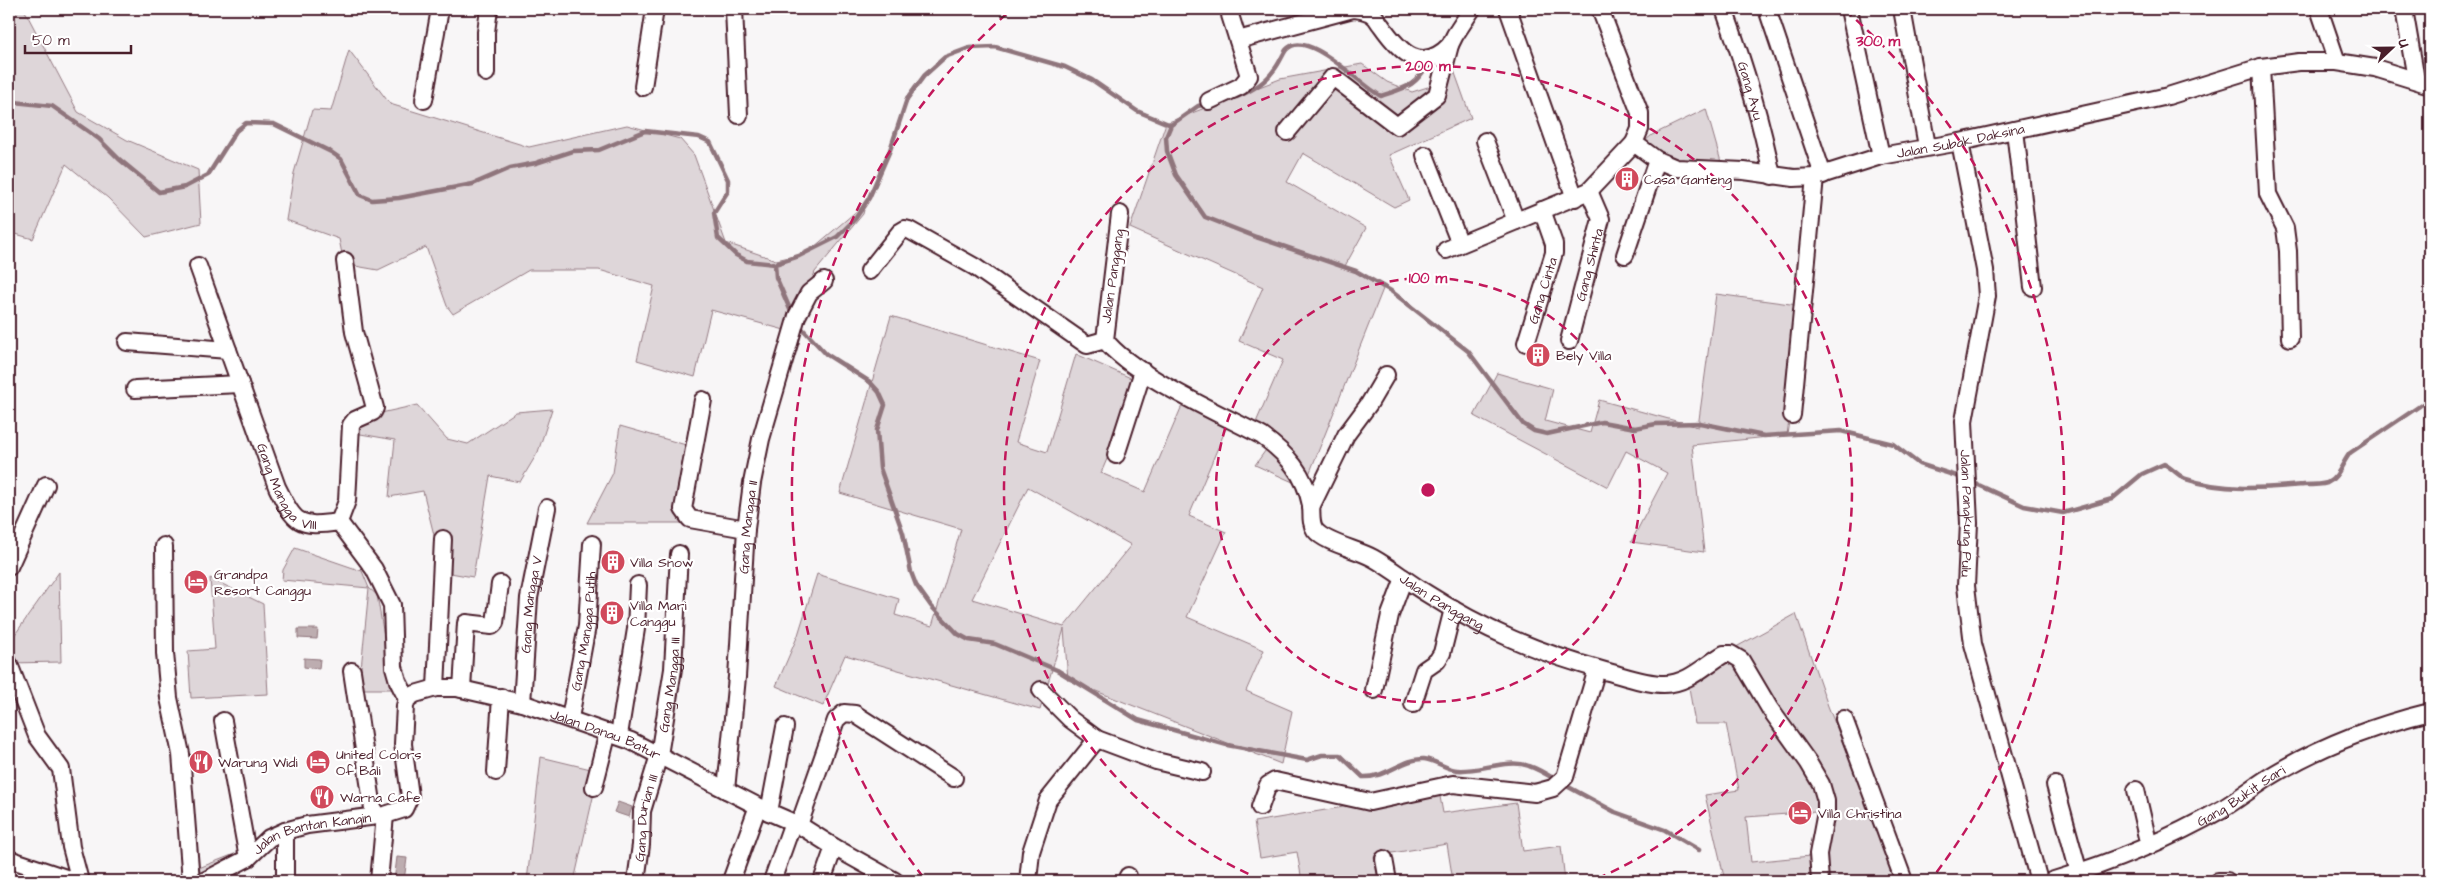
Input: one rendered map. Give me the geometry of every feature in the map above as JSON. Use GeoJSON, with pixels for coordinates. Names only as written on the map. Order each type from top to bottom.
{"type":"FeatureCollection","features":[{"type":"Feature","properties":{"kind":"street"},"geometry":{"type":"LineString","coordinates":[[424,100],[440,9]]}},
{"type":"Feature","properties":{"kind":"street"},"geometry":{"type":"LineString","coordinates":[[486,73],[486,32],[489,9]]}},
{"type":"Feature","properties":{"kind":"street"},"geometry":{"type":"LineString","coordinates":[[643,86],[655,9]]}},
{"type":"Feature","properties":{"kind":"street"},"geometry":{"type":"LineString","coordinates":[[734,9],[739,115]]}},
{"type":"Feature","properties":{"kind":"street"},"geometry":{"type":"LineString","coordinates":[[1238,40],[1353,9],[1365,10],[1375,17],[1405,53],[1415,59],[1422,61],[1441,55],[1450,45]]}},
{"type":"Feature","properties":{"kind":"street"},"geometry":{"type":"LineString","coordinates":[[1287,132],[1333,77],[1397,126],[1437,95],[1450,45],[1472,9]]}},
{"type":"Feature","properties":{"kind":"street","name":"Gang Shinta"},"geometry":{"type":"LineString","coordinates":[[1508,9],[1582,194],[1601,219],[1569,341]]}},
{"type":"Feature","properties":{"kind":"street"},"geometry":{"type":"LineString","coordinates":[[1425,154],[1453,247],[1582,194],[1634,143],[1640,129],[1640,113],[1600,9]]}},
{"type":"Feature","properties":{"kind":"street","name":"Gang Ayu"},"geometry":{"type":"LineString","coordinates":[[1724,9],[1747,71],[1763,129],[1772,176]]}},
{"type":"Feature","properties":{"kind":"street"},"geometry":{"type":"LineString","coordinates":[[1767,9],[1819,176],[1792,416]]}},
{"type":"Feature","properties":{"kind":"street"},"geometry":{"type":"LineString","coordinates":[[1849,9],[1881,156]]}},
{"type":"Feature","properties":{"kind":"street"},"geometry":{"type":"LineString","coordinates":[[1902,9],[1927,146]]}},
{"type":"Feature","properties":{"kind":"street"},"geometry":{"type":"LineString","coordinates":[[2319,9],[2337,62]]}},
{"type":"Feature","properties":{"kind":"street"},"geometry":{"type":"LineString","coordinates":[[2404,9],[2423,82]]}},
{"type":"Feature","properties":{"kind":"street"},"geometry":{"type":"LineString","coordinates":[[1209,101],[1241,86],[1249,76],[1230,15]]}},
{"type":"Feature","properties":{"kind":"street","name":"Jalan Subak Daksina"},"geometry":{"type":"LineString","coordinates":[[1634,143],[1657,160],[1676,168],[1744,172],[1794,178],[1819,176],[1881,156],[1927,146],[1960,142],[2168,96],[2261,67],[2299,62],[2337,62],[2375,68],[2423,82]]}},
{"type":"Feature","properties":{"kind":"street"},"geometry":{"type":"LineString","coordinates":[[2261,67],[2268,194],[2285,228],[2288,251],[2290,338]]}},
{"type":"Feature","properties":{"kind":"street"},"geometry":{"type":"LineString","coordinates":[[2015,130],[2033,287]]}},
{"type":"Feature","properties":{"kind":"street"},"geometry":{"type":"LineString","coordinates":[[1485,141],[1516,221]]}},
{"type":"Feature","properties":{"kind":"street","name":"Jalan Pangkung Pulu"},"geometry":{"type":"LineString","coordinates":[[1960,142],[1985,270],[1986,296],[1964,421],[1969,523],[1966,564],[1969,613],[1975,653],[2039,881]]}},
{"type":"Feature","properties":{"kind":"street"},"geometry":{"type":"LineString","coordinates":[[1625,255],[1657,160]]}},
{"type":"Feature","properties":{"kind":"street","name":"Gang Cinta"},"geometry":{"type":"LineString","coordinates":[[1526,343],[1554,253],[1554,244],[1542,210]]}},
{"type":"Feature","properties":{"kind":"street","name":"Jalan Panggang"},"geometry":{"type":"LineString","coordinates":[[1120,214],[1105,340],[1142,372],[1262,436],[1279,448],[1296,467],[1307,488],[1314,529],[1323,537],[1373,558],[1453,609],[1496,633],[1536,651],[1597,669],[1651,683],[1666,684],[1689,678],[1724,654],[1731,654],[1741,660],[1770,709],[1808,762],[1824,793],[1826,812],[1818,854],[1820,881]]}},
{"type":"Feature","properties":{"kind":"street"},"geometry":{"type":"LineString","coordinates":[[869,272],[900,232],[905,229],[975,268],[1087,345],[1105,340]]}},
{"type":"Feature","properties":{"kind":"street"},"geometry":{"type":"LineString","coordinates":[[339,522],[347,501],[351,425],[355,420],[373,412],[375,408],[354,332],[345,261]]}},
{"type":"Feature","properties":{"kind":"street","name":"Gang Mangga VIII"},"geometry":{"type":"LineString","coordinates":[[198,266],[277,486],[287,508],[295,519],[302,523],[323,524],[339,522],[374,569],[392,605],[394,667],[398,682],[408,699]]}},
{"type":"Feature","properties":{"kind":"street","name":"Gang Mangga II"},"geometry":{"type":"LineString","coordinates":[[726,790],[737,677],[746,529],[752,483],[759,447],[797,316],[809,292],[824,281]]}},
{"type":"Feature","properties":{"kind":"street"},"geometry":{"type":"LineString","coordinates":[[127,342],[228,350]]}},
{"type":"Feature","properties":{"kind":"street"},"geometry":{"type":"LineString","coordinates":[[1116,455],[1142,372]]}},
{"type":"Feature","properties":{"kind":"street"},"geometry":{"type":"LineString","coordinates":[[1311,507],[1346,435],[1369,404],[1386,375]]}},
{"type":"Feature","properties":{"kind":"street"},"geometry":{"type":"LineString","coordinates":[[135,389],[240,384]]}},
{"type":"Feature","properties":{"kind":"street"},"geometry":{"type":"LineString","coordinates":[[703,400],[683,509],[690,519],[746,529]]}},
{"type":"Feature","properties":{"kind":"street"},"geometry":{"type":"LineString","coordinates":[[9,567],[46,485]]}},
{"type":"Feature","properties":{"kind":"street","name":"Gang Mangga V"},"geometry":{"type":"LineString","coordinates":[[522,703],[529,598],[547,508]]}},
{"type":"Feature","properties":{"kind":"street"},"geometry":{"type":"LineString","coordinates":[[436,688],[443,539]]}},
{"type":"Feature","properties":{"kind":"street","name":"Gang Mangga Putih"},"geometry":{"type":"LineString","coordinates":[[570,718],[587,626],[592,544]]}},
{"type":"Feature","properties":{"kind":"street"},"geometry":{"type":"LineString","coordinates":[[164,546],[165,653],[170,698],[181,754],[191,881]]}},
{"type":"Feature","properties":{"kind":"street","name":"Gang Mangga III"},"geometry":{"type":"LineString","coordinates":[[659,755],[674,658],[679,554]]}},
{"type":"Feature","properties":{"kind":"street"},"geometry":{"type":"LineString","coordinates":[[1374,690],[1390,615],[1404,578]]}},
{"type":"Feature","properties":{"kind":"street"},"geometry":{"type":"LineString","coordinates":[[462,689],[466,623],[492,626],[495,623],[500,584]]}},
{"type":"Feature","properties":{"kind":"street"},"geometry":{"type":"LineString","coordinates":[[594,787],[613,734],[636,629],[638,585]]}},
{"type":"Feature","properties":{"kind":"street"},"geometry":{"type":"LineString","coordinates":[[1412,704],[1424,670],[1437,661],[1442,653],[1453,609]]}},
{"type":"Feature","properties":{"kind":"street"},"geometry":{"type":"LineString","coordinates":[[9,664],[37,736],[61,770],[71,847],[80,881]]}},
{"type":"Feature","properties":{"kind":"street"},"geometry":{"type":"LineString","coordinates":[[1260,807],[1268,785],[1275,781],[1370,802],[1453,784],[1535,793],[1553,788],[1565,777],[1597,669]]}},
{"type":"Feature","properties":{"kind":"street"},"geometry":{"type":"LineString","coordinates":[[352,671],[386,814],[379,881]]}},
{"type":"Feature","properties":{"kind":"street","name":"Jalan Danau Batur"},"geometry":{"type":"LineString","coordinates":[[408,699],[415,694],[436,688],[462,689],[522,703],[613,734],[796,823],[895,881]]}},
{"type":"Feature","properties":{"kind":"street"},"geometry":{"type":"LineString","coordinates":[[1041,690],[1070,719],[1097,739],[1156,761],[1202,772]]}},
{"type":"Feature","properties":{"kind":"street"},"geometry":{"type":"LineString","coordinates":[[496,772],[501,697]]}},
{"type":"Feature","properties":{"kind":"street"},"geometry":{"type":"LineString","coordinates":[[386,814],[404,809],[410,796],[403,744],[405,706],[408,699]]}},
{"type":"Feature","properties":{"kind":"street","name":"Gang Bukit Sari"},"geometry":{"type":"LineString","coordinates":[[2051,881],[2079,873],[2149,846],[2222,809],[2277,772],[2318,752],[2376,727],[2430,712]]}},
{"type":"Feature","properties":{"kind":"street"},"geometry":{"type":"LineString","coordinates":[[772,881],[836,720],[844,713],[855,714],[954,778]]}},
{"type":"Feature","properties":{"kind":"street"},"geometry":{"type":"LineString","coordinates":[[1844,719],[1904,881]]}},
{"type":"Feature","properties":{"kind":"street"},"geometry":{"type":"LineString","coordinates":[[223,721],[248,858]]}},
{"type":"Feature","properties":{"kind":"street"},"geometry":{"type":"LineString","coordinates":[[737,881],[732,878],[764,809],[785,727]]}},
{"type":"Feature","properties":{"kind":"street"},"geometry":{"type":"LineString","coordinates":[[1028,881],[1031,852],[1048,800],[1097,739]]}},
{"type":"Feature","properties":{"kind":"street","name":"Gang Durian III"},"geometry":{"type":"LineString","coordinates":[[636,881],[641,845],[642,811],[659,755]]}},
{"type":"Feature","properties":{"kind":"street"},"geometry":{"type":"LineString","coordinates":[[2055,785],[2079,873]]}},
{"type":"Feature","properties":{"kind":"street"},"geometry":{"type":"LineString","coordinates":[[2136,790],[2149,846]]}},
{"type":"Feature","properties":{"kind":"street","name":"Jalan Bantan Kangin"},"geometry":{"type":"LineString","coordinates":[[207,880],[248,858],[270,838],[285,831],[386,814]]}},
{"type":"Feature","properties":{"kind":"street"},"geometry":{"type":"LineString","coordinates":[[285,831],[285,881]]}},
{"type":"Feature","properties":{"kind":"street"},"geometry":{"type":"LineString","coordinates":[[822,881],[834,847]]}},
{"type":"Feature","properties":{"kind":"street"},"geometry":{"type":"LineString","coordinates":[[9,859],[74,881]]}},
{"type":"Feature","properties":{"kind":"street"},"geometry":{"type":"LineString","coordinates":[[1384,859],[1388,881]]}},
{"type":"Feature","properties":{"kind":"street"},"geometry":{"type":"LineString","coordinates":[[2218,881],[2227,881]]}},
{"type":"Feature","properties":{"kind":"shaded area"},"geometry":{"type":"Polygon","coordinates":[[[9,9],[24,9],[78,112],[127,140],[198,170],[201,223],[146,237],[108,198],[66,164],[33,239],[9,232],[9,9]]]}},
{"type":"Feature","properties":{"kind":"shaded area"},"geometry":{"type":"Polygon","coordinates":[[[349,50],[390,104],[529,147],[627,125],[680,139],[694,155],[726,243],[776,260],[807,253],[859,209],[864,210],[863,214],[815,272],[792,332],[711,310],[695,377],[637,360],[654,286],[599,270],[529,270],[453,314],[447,306],[426,247],[378,270],[344,264],[339,239],[286,220],[294,173],[312,110],[331,111],[349,50]]]}},
{"type":"Feature","properties":{"kind":"shaded area"},"geometry":{"type":"Polygon","coordinates":[[[1451,62],[1471,118],[1389,155],[1409,200],[1394,207],[1303,153],[1287,182],[1366,228],[1345,266],[1383,289],[1304,487],[1255,465],[1268,447],[1251,434],[1283,360],[1239,341],[1263,287],[1130,228],[1166,123],[1280,79],[1362,64],[1387,82],[1412,92],[1437,84],[1451,62]]]}},
{"type":"Feature","properties":{"kind":"shaded area"},"geometry":{"type":"Polygon","coordinates":[[[1706,109],[1725,176],[1658,168],[1632,152],[1652,135],[1706,109]]]}},
{"type":"Feature","properties":{"kind":"shaded area"},"geometry":{"type":"Polygon","coordinates":[[[1716,294],[1805,306],[1787,435],[1692,445],[1704,552],[1631,542],[1667,473],[1626,451],[1608,487],[1474,416],[1497,373],[1553,389],[1545,421],[1590,433],[1599,400],[1698,427],[1716,294]]]}},
{"type":"Feature","properties":{"kind":"shaded area"},"geometry":{"type":"Polygon","coordinates":[[[891,316],[1040,361],[1016,442],[1047,452],[1076,354],[1140,382],[1101,473],[1145,492],[1184,401],[1230,419],[1189,516],[1226,532],[1187,617],[1264,650],[1246,691],[1292,711],[1281,764],[1068,680],[1064,629],[1040,710],[845,655],[823,706],[776,686],[798,635],[817,574],[899,599],[895,615],[932,626],[961,529],[840,493],[891,316]],[[1028,487],[972,599],[1064,627],[1131,545],[1028,487]]]}},
{"type":"Feature","properties":{"kind":"shaded area"},"geometry":{"type":"Polygon","coordinates":[[[417,405],[447,439],[468,444],[516,412],[552,409],[538,452],[520,482],[490,476],[473,577],[439,571],[434,535],[423,491],[389,497],[395,440],[349,432],[345,421],[417,405]]]}},
{"type":"Feature","properties":{"kind":"shaded area"},"geometry":{"type":"Polygon","coordinates":[[[620,426],[686,445],[692,523],[587,523],[613,473],[620,426]]]}},
{"type":"Feature","properties":{"kind":"shaded area"},"geometry":{"type":"Polygon","coordinates":[[[295,548],[362,571],[369,588],[282,580],[283,570],[295,548]]]}},
{"type":"Feature","properties":{"kind":"shaded area"},"geometry":{"type":"Polygon","coordinates":[[[59,572],[61,662],[9,663],[9,643],[59,572]]]}},
{"type":"Feature","properties":{"kind":"shaded area"},"geometry":{"type":"Polygon","coordinates":[[[210,578],[263,604],[268,694],[191,698],[188,651],[215,649],[210,578]]]}},
{"type":"Feature","properties":{"kind":"shaded area"},"geometry":{"type":"Polygon","coordinates":[[[369,588],[377,595],[392,683],[406,689],[359,689],[369,588]]]}},
{"type":"Feature","properties":{"kind":"shaded area"},"geometry":{"type":"Polygon","coordinates":[[[1796,614],[1828,706],[1898,881],[1725,881],[1705,795],[1739,790],[1726,724],[1695,724],[1688,681],[1729,651],[1796,614]],[[1816,812],[1746,817],[1751,862],[1820,855],[1816,812]]]}},
{"type":"Feature","properties":{"kind":"shaded area"},"geometry":{"type":"Polygon","coordinates":[[[298,629],[318,629],[317,639],[298,638],[298,629]]]}},
{"type":"Feature","properties":{"kind":"shaded area"},"geometry":{"type":"Polygon","coordinates":[[[304,658],[320,659],[319,669],[304,667],[304,658]]]}},
{"type":"Feature","properties":{"kind":"shaded area"},"geometry":{"type":"Polygon","coordinates":[[[541,757],[599,771],[574,881],[527,881],[541,757]]]}},
{"type":"Feature","properties":{"kind":"shaded area"},"geometry":{"type":"Polygon","coordinates":[[[1439,791],[1443,813],[1516,803],[1523,851],[1561,846],[1565,881],[1453,881],[1447,844],[1374,856],[1378,881],[1302,881],[1297,852],[1260,858],[1254,822],[1439,791]]]}},
{"type":"Feature","properties":{"kind":"shaded area"},"geometry":{"type":"Polygon","coordinates":[[[618,802],[632,807],[629,817],[614,812],[618,802]]]}},
{"type":"Feature","properties":{"kind":"shaded area"},"geometry":{"type":"Polygon","coordinates":[[[237,853],[238,881],[188,881],[186,873],[237,853]]]}},
{"type":"Feature","properties":{"kind":"shaded area"},"geometry":{"type":"Polygon","coordinates":[[[397,857],[407,858],[404,881],[394,881],[397,857]]]}},
{"type":"Feature","properties":{"kind":"waterway"},"geometry":{"type":"LineString","coordinates":[[1457,19],[1461,9]]}},
{"type":"Feature","properties":{"kind":"waterway"},"geometry":{"type":"LineString","coordinates":[[1237,97],[1262,83],[1276,68],[1286,50],[1295,45],[1306,46],[1320,51],[1381,96],[1410,85],[1419,77],[1429,63]]}},
{"type":"Feature","properties":{"kind":"waterway"},"geometry":{"type":"LineString","coordinates":[[9,97],[14,102],[52,106],[99,139],[119,159],[159,192],[185,187],[208,175],[236,131],[246,123],[274,124],[331,152],[341,159],[360,195],[372,200],[399,198],[473,184],[510,168],[536,163],[573,151],[599,150],[645,131],[699,137],[710,142],[728,180],[728,191],[714,213],[718,238],[736,255],[747,261],[775,264],[799,256],[837,237],[855,219],[869,198],[890,150],[907,99],[924,76],[945,57],[969,48],[995,47],[1065,67],[1092,80],[1137,111],[1171,125],[1198,106],[1207,104]]}},
{"type":"Feature","properties":{"kind":"waterway"},"geometry":{"type":"LineString","coordinates":[[1171,125],[1166,137],[1167,151],[1176,175],[1205,217],[1256,237],[1356,271],[1391,291],[1468,351],[1523,424],[1534,431],[1547,434],[1602,422],[1635,428],[1656,424],[1700,423],[1764,436],[1841,431],[1893,444],[1919,464],[1963,478]]}},
{"type":"Feature","properties":{"kind":"waterway"},"geometry":{"type":"LineString","coordinates":[[775,264],[776,277],[792,314]]}},
{"type":"Feature","properties":{"kind":"waterway"},"geometry":{"type":"LineString","coordinates":[[799,325],[826,354],[870,382],[879,392],[885,405],[877,430],[880,468],[903,533],[911,572],[916,585],[931,606],[958,634],[969,640],[995,644],[1057,670],[1138,720],[1227,745],[1307,760],[1322,755],[1340,755],[1363,777],[1380,774],[1409,762],[1424,759],[1457,770],[1503,764],[1521,764],[1536,769],[1556,780]]}},
{"type":"Feature","properties":{"kind":"waterway"},"geometry":{"type":"LineString","coordinates":[[1970,481],[2024,506],[2063,513],[2112,499],[2142,474],[2164,464],[2186,479],[2215,486],[2260,488],[2322,484],[2335,477],[2350,453],[2430,399]]}},
{"type":"Feature","properties":{"kind":"waterway"},"geometry":{"type":"LineString","coordinates":[[1563,784],[1615,812],[1665,830],[1699,850]]}},
{"type":"Feature","properties":{"kind":"place","name":"Casa Ganteng"},"geometry":{"type":"Point","coordinates":[1627,179]}},
{"type":"Feature","properties":{"kind":"place","name":"Bely Villa"},"geometry":{"type":"Point","coordinates":[1538,355]}},
{"type":"Feature","properties":{"kind":"place","name":"Villa Snow"},"geometry":{"type":"Point","coordinates":[613,562]}},
{"type":"Feature","properties":{"kind":"place","name":"Grandpa Resort Canggu"},"geometry":{"type":"Point","coordinates":[196,582]}},
{"type":"Feature","properties":{"kind":"place","name":"Villa Mari Canggu"},"geometry":{"type":"Point","coordinates":[612,613]}},
{"type":"Feature","properties":{"kind":"place","name":"Warung Widi"},"geometry":{"type":"Point","coordinates":[201,762]}},
{"type":"Feature","properties":{"kind":"place","name":"United Colors Of Bali"},"geometry":{"type":"Point","coordinates":[318,762]}},
{"type":"Feature","properties":{"kind":"place","name":"Warna Cafe"},"geometry":{"type":"Point","coordinates":[322,797]}},
{"type":"Feature","properties":{"kind":"place","name":"Villa Christina"},"geometry":{"type":"Point","coordinates":[1800,813]}}]}
